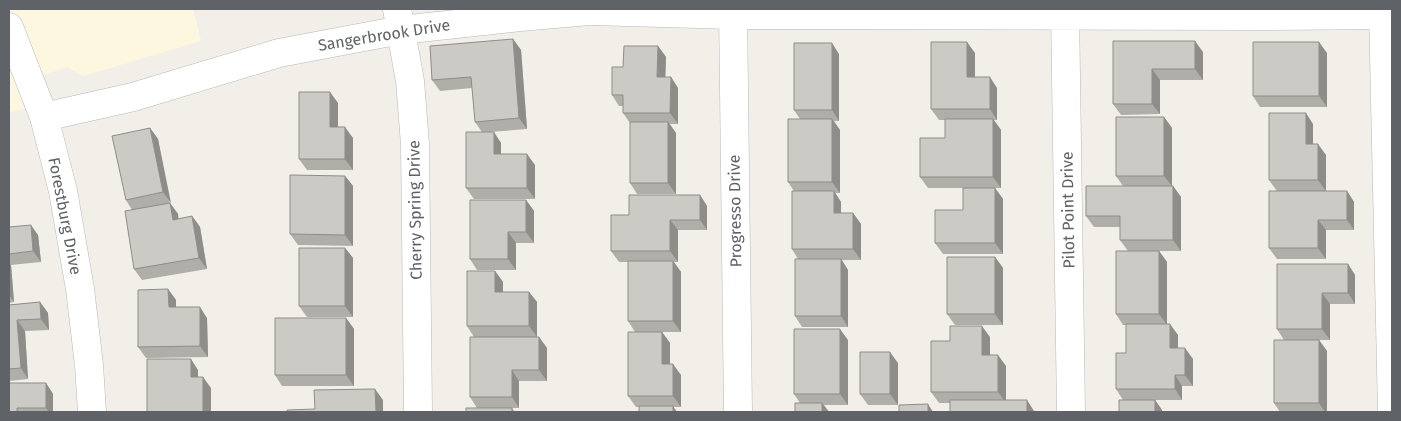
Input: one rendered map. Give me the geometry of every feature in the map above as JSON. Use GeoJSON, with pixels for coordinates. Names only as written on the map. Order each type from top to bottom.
{"type":"FeatureCollection","features":[{"type":"Feature","properties":{"kind":"street","name":"Sangerbrook Drive"},"geometry":{"type":"LineString","coordinates":[[44,117],[133,97],[399,19],[520,17],[589,12],[1066,12],[1259,16],[1386,13]]}},
{"type":"Feature","properties":{"kind":"street","name":"Progresso Drive"},"geometry":{"type":"LineString","coordinates":[[733,12],[738,412]]}},
{"type":"Feature","properties":{"kind":"street","name":"Pilot Point Drive"},"geometry":{"type":"LineString","coordinates":[[1066,12],[1071,412]]}},
{"type":"Feature","properties":{"kind":"street"},"geometry":{"type":"LineString","coordinates":[[1386,13],[1392,412]]}},
{"type":"Feature","properties":{"kind":"street","name":"Cherry Spring Drive"},"geometry":{"type":"LineString","coordinates":[[399,19],[410,81],[415,144],[418,412]]}},
{"type":"Feature","properties":{"kind":"street","name":"Forestburg Drive"},"geometry":{"type":"LineString","coordinates":[[9,27],[44,117],[62,192],[80,290],[89,365],[92,412]]}},
{"type":"Feature","properties":{"kind":"shaded area"},"geometry":{"type":"Polygon","coordinates":[[[9,9],[193,9],[201,41],[83,76],[67,67],[17,84],[25,108],[9,113],[9,9]]]}},
{"type":"Feature","properties":{"kind":"building"},"geometry":{"type":"Polygon","coordinates":[[[513,39],[519,118],[475,122],[471,77],[432,80],[430,46],[513,39]]]}},
{"type":"Feature","properties":{"kind":"building"},"geometry":{"type":"Polygon","coordinates":[[[1113,41],[1195,41],[1195,69],[1152,69],[1152,104],[1113,104],[1113,41]]]}},
{"type":"Feature","properties":{"kind":"building"},"geometry":{"type":"Polygon","coordinates":[[[931,42],[967,42],[967,77],[990,77],[990,109],[931,109],[931,42]]]}},
{"type":"Feature","properties":{"kind":"building"},"geometry":{"type":"Polygon","coordinates":[[[1253,42],[1319,42],[1319,96],[1253,96],[1253,42]]]}},
{"type":"Feature","properties":{"kind":"building"},"geometry":{"type":"Polygon","coordinates":[[[794,43],[832,43],[832,110],[794,110],[794,43]]]}},
{"type":"Feature","properties":{"kind":"building"},"geometry":{"type":"Polygon","coordinates":[[[624,46],[658,46],[657,77],[671,77],[670,113],[623,113],[623,95],[612,95],[612,67],[623,67],[624,46]]]}},
{"type":"Feature","properties":{"kind":"building"},"geometry":{"type":"Polygon","coordinates":[[[299,92],[330,92],[330,127],[345,127],[345,159],[299,159],[299,92]]]}},
{"type":"Feature","properties":{"kind":"building"},"geometry":{"type":"Polygon","coordinates":[[[1269,113],[1306,113],[1306,144],[1318,144],[1318,180],[1269,180],[1269,113]]]}},
{"type":"Feature","properties":{"kind":"building"},"geometry":{"type":"Polygon","coordinates":[[[1116,117],[1164,117],[1164,176],[1116,176],[1116,117]]]}},
{"type":"Feature","properties":{"kind":"building"},"geometry":{"type":"Polygon","coordinates":[[[788,119],[832,119],[832,182],[788,182],[788,119]]]}},
{"type":"Feature","properties":{"kind":"building"},"geometry":{"type":"Polygon","coordinates":[[[945,119],[993,119],[993,177],[920,177],[920,138],[945,138],[945,119]]]}},
{"type":"Feature","properties":{"kind":"building"},"geometry":{"type":"Polygon","coordinates":[[[630,122],[668,122],[668,183],[630,183],[630,122]]]}},
{"type":"Feature","properties":{"kind":"building"},"geometry":{"type":"Polygon","coordinates":[[[150,128],[163,192],[126,200],[112,136],[150,128]]]}},
{"type":"Feature","properties":{"kind":"building"},"geometry":{"type":"Polygon","coordinates":[[[466,132],[494,132],[494,154],[527,154],[527,188],[466,188],[466,132]]]}},
{"type":"Feature","properties":{"kind":"building"},"geometry":{"type":"Polygon","coordinates":[[[290,175],[345,176],[345,235],[290,234],[290,175]]]}},
{"type":"Feature","properties":{"kind":"building"},"geometry":{"type":"Polygon","coordinates":[[[1086,186],[1173,186],[1173,240],[1120,240],[1120,216],[1086,216],[1086,186]]]}},
{"type":"Feature","properties":{"kind":"building"},"geometry":{"type":"Polygon","coordinates":[[[963,188],[995,188],[995,243],[935,243],[935,210],[963,210],[963,188]]]}},
{"type":"Feature","properties":{"kind":"building"},"geometry":{"type":"Polygon","coordinates":[[[792,191],[834,191],[834,213],[853,213],[853,249],[792,249],[792,191]]]}},
{"type":"Feature","properties":{"kind":"building"},"geometry":{"type":"Polygon","coordinates":[[[1269,191],[1347,191],[1347,220],[1318,220],[1318,248],[1269,248],[1269,191]]]}},
{"type":"Feature","properties":{"kind":"building"},"geometry":{"type":"Polygon","coordinates":[[[629,195],[700,195],[700,220],[670,220],[670,251],[611,251],[611,215],[629,215],[629,195]]]}},
{"type":"Feature","properties":{"kind":"building"},"geometry":{"type":"Polygon","coordinates":[[[470,200],[526,200],[526,232],[508,232],[508,259],[470,259],[470,200]]]}},
{"type":"Feature","properties":{"kind":"building"},"geometry":{"type":"Polygon","coordinates":[[[170,203],[173,220],[192,216],[199,258],[134,269],[125,211],[170,203]]]}},
{"type":"Feature","properties":{"kind":"building"},"geometry":{"type":"Polygon","coordinates":[[[31,225],[33,251],[9,254],[9,227],[31,225]]]}},
{"type":"Feature","properties":{"kind":"building"},"geometry":{"type":"Polygon","coordinates":[[[299,248],[345,248],[345,306],[299,306],[299,248]]]}},
{"type":"Feature","properties":{"kind":"building"},"geometry":{"type":"Polygon","coordinates":[[[1116,251],[1159,251],[1159,314],[1116,314],[1116,251]]]}},
{"type":"Feature","properties":{"kind":"building"},"geometry":{"type":"Polygon","coordinates":[[[947,257],[995,257],[995,314],[947,314],[947,257]]]}},
{"type":"Feature","properties":{"kind":"building"},"geometry":{"type":"Polygon","coordinates":[[[795,259],[841,259],[841,316],[795,316],[795,259]]]}},
{"type":"Feature","properties":{"kind":"building"},"geometry":{"type":"Polygon","coordinates":[[[628,261],[673,261],[673,321],[628,321],[628,261]]]}},
{"type":"Feature","properties":{"kind":"building"},"geometry":{"type":"Polygon","coordinates":[[[1277,264],[1348,264],[1348,293],[1322,293],[1322,329],[1277,329],[1277,264]]]}},
{"type":"Feature","properties":{"kind":"building"},"geometry":{"type":"Polygon","coordinates":[[[467,271],[495,271],[495,292],[529,292],[529,326],[467,326],[467,271]]]}},
{"type":"Feature","properties":{"kind":"building"},"geometry":{"type":"Polygon","coordinates":[[[168,289],[169,307],[200,307],[200,346],[138,347],[138,290],[168,289]]]}},
{"type":"Feature","properties":{"kind":"building"},"geometry":{"type":"Polygon","coordinates":[[[40,302],[41,319],[17,320],[21,368],[9,369],[9,305],[40,302]]]}},
{"type":"Feature","properties":{"kind":"building"},"geometry":{"type":"Polygon","coordinates":[[[275,318],[346,318],[346,375],[275,375],[275,318]]]}},
{"type":"Feature","properties":{"kind":"building"},"geometry":{"type":"Polygon","coordinates":[[[1126,324],[1170,324],[1170,348],[1185,348],[1185,375],[1175,375],[1175,389],[1116,389],[1116,353],[1126,353],[1126,324]]]}},
{"type":"Feature","properties":{"kind":"building"},"geometry":{"type":"Polygon","coordinates":[[[950,326],[982,326],[982,355],[998,355],[998,392],[931,392],[931,341],[950,341],[950,326]]]}},
{"type":"Feature","properties":{"kind":"building"},"geometry":{"type":"Polygon","coordinates":[[[794,329],[840,329],[840,394],[794,394],[794,329]]]}},
{"type":"Feature","properties":{"kind":"building"},"geometry":{"type":"Polygon","coordinates":[[[628,332],[662,332],[662,364],[673,364],[673,396],[628,396],[628,332]]]}},
{"type":"Feature","properties":{"kind":"building"},"geometry":{"type":"Polygon","coordinates":[[[470,337],[539,337],[539,370],[512,370],[512,397],[470,397],[470,337]]]}},
{"type":"Feature","properties":{"kind":"building"},"geometry":{"type":"Polygon","coordinates":[[[1274,340],[1319,340],[1319,403],[1274,403],[1274,340]]]}},
{"type":"Feature","properties":{"kind":"building"},"geometry":{"type":"Polygon","coordinates":[[[860,352],[890,352],[890,394],[860,394],[860,352]]]}},
{"type":"Feature","properties":{"kind":"building"},"geometry":{"type":"Polygon","coordinates":[[[147,359],[191,359],[191,377],[203,377],[203,412],[147,412],[147,359]]]}},
{"type":"Feature","properties":{"kind":"building"},"geometry":{"type":"Polygon","coordinates":[[[9,383],[46,383],[46,408],[17,408],[17,412],[9,412],[9,383]]]}},
{"type":"Feature","properties":{"kind":"building"},"geometry":{"type":"Polygon","coordinates":[[[375,389],[376,412],[287,412],[287,410],[315,409],[314,390],[375,389]]]}},
{"type":"Feature","properties":{"kind":"building"},"geometry":{"type":"Polygon","coordinates":[[[950,400],[1027,400],[1027,412],[950,412],[950,400]]]}},
{"type":"Feature","properties":{"kind":"building"},"geometry":{"type":"Polygon","coordinates":[[[1119,400],[1155,400],[1155,412],[1119,412],[1119,400]]]}},
{"type":"Feature","properties":{"kind":"building"},"geometry":{"type":"Polygon","coordinates":[[[795,403],[822,403],[822,412],[795,412],[795,403]]]}},
{"type":"Feature","properties":{"kind":"building"},"geometry":{"type":"Polygon","coordinates":[[[928,404],[928,412],[899,412],[899,405],[928,404]]]}},
{"type":"Feature","properties":{"kind":"building"},"geometry":{"type":"Polygon","coordinates":[[[639,406],[673,406],[673,412],[639,412],[639,406]]]}},
{"type":"Feature","properties":{"kind":"building"},"geometry":{"type":"Polygon","coordinates":[[[466,408],[512,408],[512,412],[466,412],[466,408]]]}}]}
